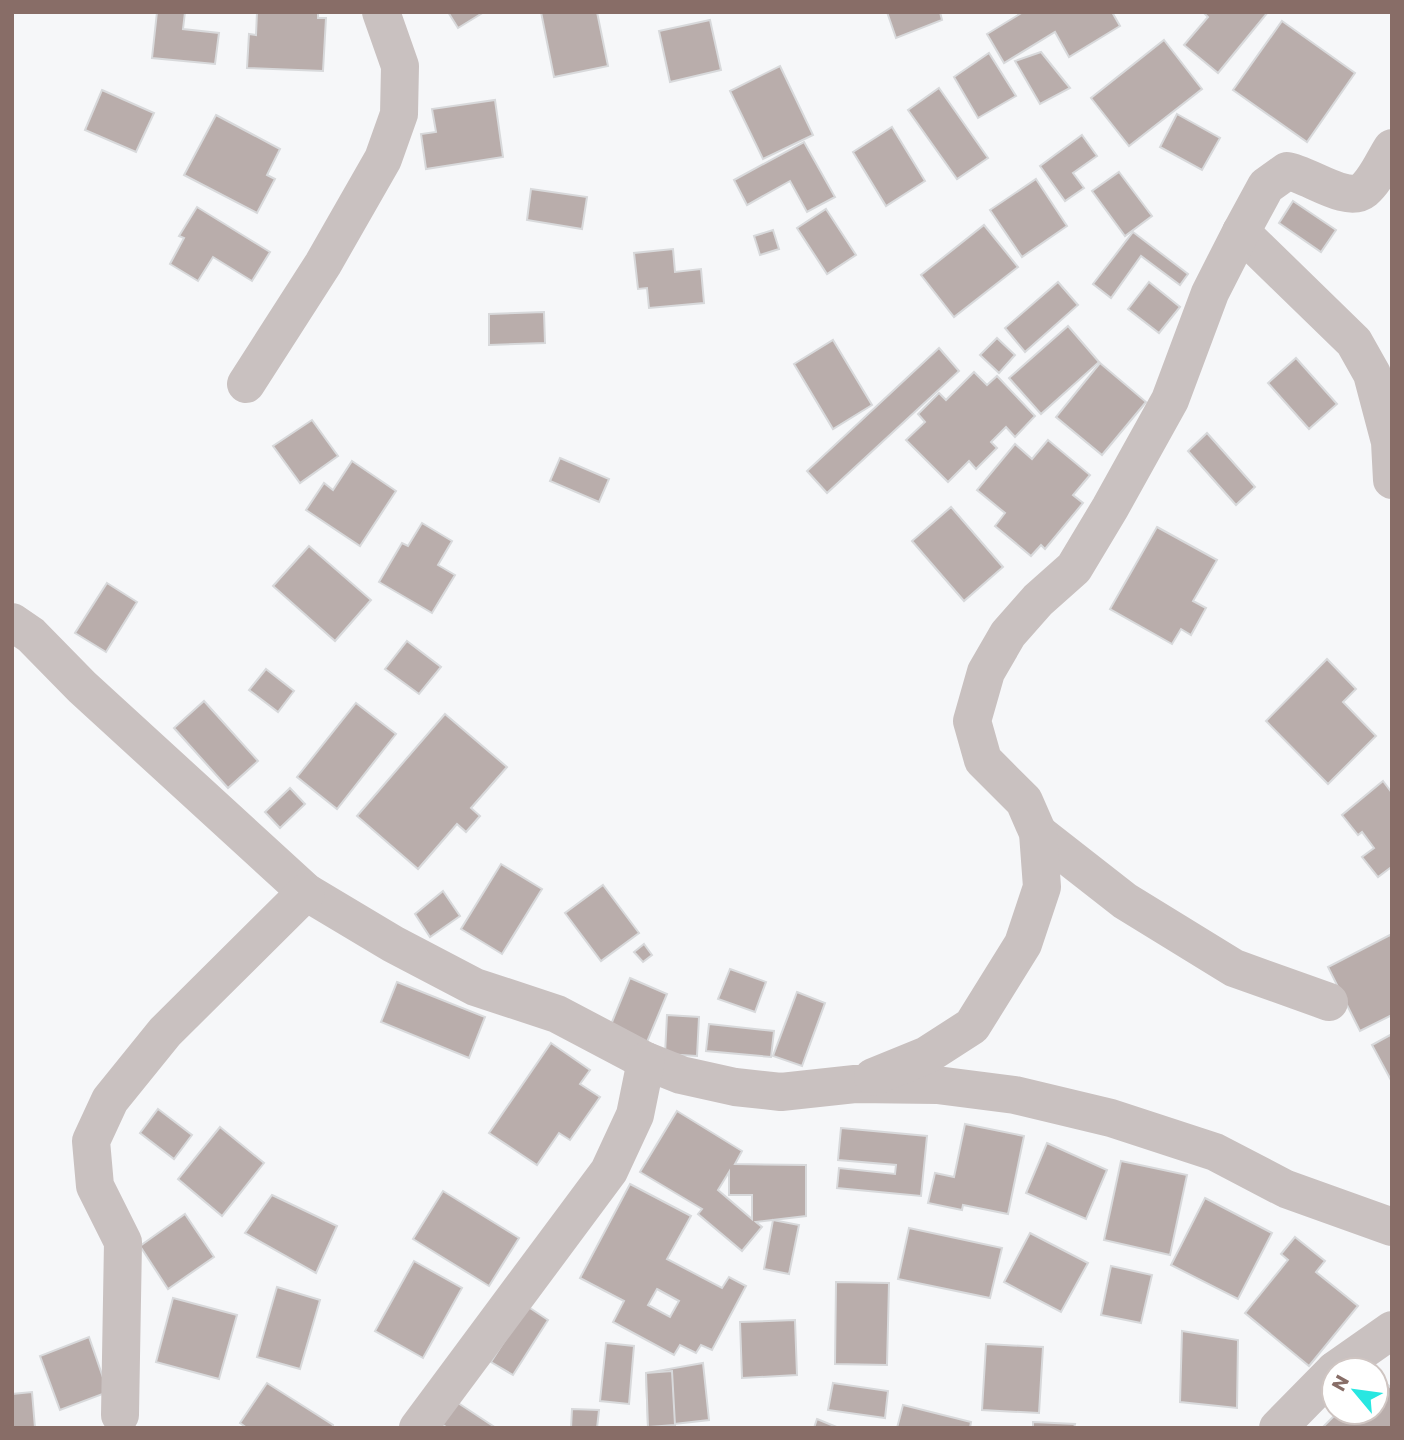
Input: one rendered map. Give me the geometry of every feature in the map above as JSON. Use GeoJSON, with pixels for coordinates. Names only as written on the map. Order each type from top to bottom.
{"type":"FeatureCollection","features":[{"type":"Feature","properties":{"kind":"street"},"geometry":{"type":"LineString","coordinates":[[246,384],[330,252],[383,159],[399,114],[400,66],[381,12]]}},
{"type":"Feature","properties":{"kind":"street"},"geometry":{"type":"LineString","coordinates":[[855,1084],[928,1055],[972,1026],[1023,944],[1042,887],[1038,833],[1024,801],[983,760],[972,721],[986,672],[1008,634],[1038,600],[1074,568],[1110,508],[1170,400],[1210,293],[1266,186],[1287,171],[1301,173],[1346,195],[1356,195],[1369,184],[1392,148]]}},
{"type":"Feature","properties":{"kind":"street"},"geometry":{"type":"LineString","coordinates":[[1241,232],[1354,342],[1372,374],[1390,442],[1392,480]]}},
{"type":"Feature","properties":{"kind":"street"},"geometry":{"type":"LineString","coordinates":[[12,622],[31,635],[82,687],[306,892],[393,944],[475,987],[557,1014],[646,1061],[681,1074],[769,1091],[855,1084],[937,1085],[1015,1095],[1111,1118],[1215,1152],[1286,1189],[1392,1227]]}},
{"type":"Feature","properties":{"kind":"street"},"geometry":{"type":"LineString","coordinates":[[1038,833],[1125,901],[1234,968],[1329,1002]]}},
{"type":"Feature","properties":{"kind":"street"},"geometry":{"type":"LineString","coordinates":[[120,1415],[123,1242],[95,1186],[91,1140],[110,1100],[165,1032],[306,892]]}},
{"type":"Feature","properties":{"kind":"street"},"geometry":{"type":"LineString","coordinates":[[418,1428],[609,1171],[635,1115],[646,1061]]}},
{"type":"Feature","properties":{"kind":"street"},"geometry":{"type":"LineString","coordinates":[[1355,1356],[1392,1330]]}},
{"type":"Feature","properties":{"kind":"street"},"geometry":{"type":"LineString","coordinates":[[1282,1426],[1320,1386]]}},
{"type":"Feature","properties":{"kind":"building"},"geometry":{"type":"Polygon","coordinates":[[[157,12],[185,12],[183,29],[219,33],[215,64],[152,58],[157,12]]]}},
{"type":"Feature","properties":{"kind":"building"},"geometry":{"type":"Polygon","coordinates":[[[257,12],[318,12],[318,18],[326,18],[323,71],[247,68],[249,34],[256,35],[257,12]]]}},
{"type":"Feature","properties":{"kind":"building"},"geometry":{"type":"Polygon","coordinates":[[[448,12],[484,12],[458,28],[448,12]]]}},
{"type":"Feature","properties":{"kind":"building"},"geometry":{"type":"Polygon","coordinates":[[[541,12],[597,12],[608,66],[554,77],[541,12]]]}},
{"type":"Feature","properties":{"kind":"building"},"geometry":{"type":"Polygon","coordinates":[[[887,12],[940,12],[942,20],[896,38],[887,12]]]}},
{"type":"Feature","properties":{"kind":"building"},"geometry":{"type":"Polygon","coordinates":[[[1023,12],[1112,12],[1120,26],[1069,57],[1055,32],[1004,63],[987,34],[1023,12]]]}},
{"type":"Feature","properties":{"kind":"building"},"geometry":{"type":"Polygon","coordinates":[[[1203,12],[1268,12],[1218,73],[1184,45],[1208,17],[1203,12]]]}},
{"type":"Feature","properties":{"kind":"building"},"geometry":{"type":"Polygon","coordinates":[[[710,20],[721,70],[670,82],[659,31],[710,20]]]}},
{"type":"Feature","properties":{"kind":"building"},"geometry":{"type":"Polygon","coordinates":[[[1282,21],[1355,73],[1307,142],[1233,90],[1282,21]]]}},
{"type":"Feature","properties":{"kind":"building"},"geometry":{"type":"Polygon","coordinates":[[[1164,40],[1202,89],[1129,146],[1091,98],[1164,40]]]}},
{"type":"Feature","properties":{"kind":"building"},"geometry":{"type":"Polygon","coordinates":[[[1041,52],[1070,88],[1040,104],[1015,61],[1041,52]]]}},
{"type":"Feature","properties":{"kind":"building"},"geometry":{"type":"Polygon","coordinates":[[[989,53],[1016,96],[978,118],[954,77],[989,53]]]}},
{"type":"Feature","properties":{"kind":"building"},"geometry":{"type":"Polygon","coordinates":[[[780,66],[813,135],[763,159],[730,91],[780,66]]]}},
{"type":"Feature","properties":{"kind":"building"},"geometry":{"type":"Polygon","coordinates":[[[939,88],[988,158],[957,179],[908,110],[939,88]]]}},
{"type":"Feature","properties":{"kind":"building"},"geometry":{"type":"Polygon","coordinates":[[[102,90],[154,113],[136,152],[85,130],[102,90]]]}},
{"type":"Feature","properties":{"kind":"building"},"geometry":{"type":"Polygon","coordinates":[[[495,100],[503,157],[426,169],[421,134],[436,132],[432,109],[495,100]]]}},
{"type":"Feature","properties":{"kind":"building"},"geometry":{"type":"Polygon","coordinates":[[[1177,114],[1220,138],[1202,170],[1160,147],[1177,114]]]}},
{"type":"Feature","properties":{"kind":"building"},"geometry":{"type":"Polygon","coordinates":[[[216,115],[280,149],[267,175],[275,179],[257,213],[184,175],[216,115]]]}},
{"type":"Feature","properties":{"kind":"building"},"geometry":{"type":"Polygon","coordinates":[[[892,127],[925,181],[886,206],[853,152],[892,127]]]}},
{"type":"Feature","properties":{"kind":"building"},"geometry":{"type":"Polygon","coordinates":[[[1082,135],[1097,156],[1073,173],[1084,188],[1065,201],[1040,166],[1082,135]]]}},
{"type":"Feature","properties":{"kind":"building"},"geometry":{"type":"Polygon","coordinates":[[[804,142],[835,197],[807,212],[790,181],[747,205],[734,180],[804,142]]]}},
{"type":"Feature","properties":{"kind":"building"},"geometry":{"type":"Polygon","coordinates":[[[1119,172],[1152,216],[1125,236],[1092,191],[1119,172]]]}},
{"type":"Feature","properties":{"kind":"building"},"geometry":{"type":"Polygon","coordinates":[[[1036,179],[1067,226],[1022,257],[990,210],[1036,179]]]}},
{"type":"Feature","properties":{"kind":"building"},"geometry":{"type":"Polygon","coordinates":[[[531,189],[587,197],[582,229],[527,220],[531,189]]]}},
{"type":"Feature","properties":{"kind":"building"},"geometry":{"type":"Polygon","coordinates":[[[1293,201],[1336,230],[1321,252],[1279,223],[1293,201]]]}},
{"type":"Feature","properties":{"kind":"building"},"geometry":{"type":"Polygon","coordinates":[[[197,207],[270,252],[252,281],[213,257],[198,281],[170,264],[184,238],[179,236],[197,207]]]}},
{"type":"Feature","properties":{"kind":"building"},"geometry":{"type":"Polygon","coordinates":[[[826,209],[856,255],[827,274],[797,228],[826,209]]]}},
{"type":"Feature","properties":{"kind":"building"},"geometry":{"type":"Polygon","coordinates":[[[984,225],[1018,267],[954,317],[921,275],[984,225]]]}},
{"type":"Feature","properties":{"kind":"building"},"geometry":{"type":"Polygon","coordinates":[[[773,230],[779,249],[760,255],[754,236],[773,230]]]}},
{"type":"Feature","properties":{"kind":"building"},"geometry":{"type":"Polygon","coordinates":[[[1133,232],[1188,274],[1180,285],[1141,256],[1111,298],[1093,284],[1133,232]]]}},
{"type":"Feature","properties":{"kind":"building"},"geometry":{"type":"Polygon","coordinates":[[[673,249],[675,272],[701,269],[704,303],[649,308],[647,288],[638,289],[634,253],[673,249]]]}},
{"type":"Feature","properties":{"kind":"building"},"geometry":{"type":"Polygon","coordinates":[[[1058,282],[1078,305],[1025,352],[1005,328],[1058,282]]]}},
{"type":"Feature","properties":{"kind":"building"},"geometry":{"type":"Polygon","coordinates":[[[1149,282],[1180,307],[1159,333],[1128,309],[1149,282]]]}},
{"type":"Feature","properties":{"kind":"building"},"geometry":{"type":"Polygon","coordinates":[[[544,312],[545,343],[489,345],[489,314],[544,312]]]}},
{"type":"Feature","properties":{"kind":"building"},"geometry":{"type":"Polygon","coordinates":[[[1068,326],[1099,362],[1041,414],[1009,378],[1068,326]]]}},
{"type":"Feature","properties":{"kind":"building"},"geometry":{"type":"Polygon","coordinates":[[[997,338],[1015,355],[999,373],[980,355],[997,338]]]}},
{"type":"Feature","properties":{"kind":"building"},"geometry":{"type":"Polygon","coordinates":[[[833,340],[872,405],[833,429],[794,364],[833,340]]]}},
{"type":"Feature","properties":{"kind":"building"},"geometry":{"type":"Polygon","coordinates":[[[939,348],[959,371],[827,493],[807,471],[939,348]]]}},
{"type":"Feature","properties":{"kind":"building"},"geometry":{"type":"Polygon","coordinates":[[[1296,358],[1337,404],[1309,429],[1268,383],[1296,358]]]}},
{"type":"Feature","properties":{"kind":"building"},"geometry":{"type":"Polygon","coordinates":[[[1100,363],[1146,402],[1102,455],[1056,417],[1100,363]]]}},
{"type":"Feature","properties":{"kind":"building"},"geometry":{"type":"Polygon","coordinates":[[[974,372],[987,385],[997,376],[1035,416],[1015,437],[1006,427],[991,442],[997,448],[976,469],[969,461],[948,482],[906,440],[925,422],[918,414],[939,393],[946,400],[974,372]]]}},
{"type":"Feature","properties":{"kind":"building"},"geometry":{"type":"Polygon","coordinates":[[[312,420],[338,456],[300,483],[273,446],[312,420]]]}},
{"type":"Feature","properties":{"kind":"building"},"geometry":{"type":"Polygon","coordinates":[[[1207,433],[1255,487],[1236,505],[1188,451],[1207,433]]]}},
{"type":"Feature","properties":{"kind":"building"},"geometry":{"type":"Polygon","coordinates":[[[1048,440],[1090,475],[1073,495],[1083,503],[1045,549],[1041,545],[1031,556],[995,526],[1005,513],[977,490],[1015,444],[1032,459],[1048,440]]]}},
{"type":"Feature","properties":{"kind":"building"},"geometry":{"type":"Polygon","coordinates":[[[560,458],[609,479],[599,502],[550,481],[560,458]]]}},
{"type":"Feature","properties":{"kind":"building"},"geometry":{"type":"Polygon","coordinates":[[[352,461],[396,491],[360,546],[306,510],[324,483],[333,490],[352,461]]]}},
{"type":"Feature","properties":{"kind":"building"},"geometry":{"type":"Polygon","coordinates":[[[951,507],[1003,567],[964,601],[912,541],[951,507]]]}},
{"type":"Feature","properties":{"kind":"building"},"geometry":{"type":"Polygon","coordinates":[[[422,523],[452,541],[438,565],[455,575],[432,613],[379,582],[402,543],[408,546],[422,523]]]}},
{"type":"Feature","properties":{"kind":"building"},"geometry":{"type":"Polygon","coordinates":[[[1157,527],[1217,560],[1193,601],[1206,608],[1191,635],[1181,629],[1172,644],[1110,609],[1157,527]]]}},
{"type":"Feature","properties":{"kind":"building"},"geometry":{"type":"Polygon","coordinates":[[[309,546],[371,600],[335,641],[273,586],[309,546]]]}},
{"type":"Feature","properties":{"kind":"building"},"geometry":{"type":"Polygon","coordinates":[[[107,583],[137,602],[106,652],[75,633],[107,583]]]}},
{"type":"Feature","properties":{"kind":"building"},"geometry":{"type":"Polygon","coordinates":[[[407,641],[441,667],[419,694],[385,669],[407,641]]]}},
{"type":"Feature","properties":{"kind":"building"},"geometry":{"type":"Polygon","coordinates":[[[1327,659],[1356,689],[1343,702],[1376,736],[1328,784],[1266,721],[1327,659]]]}},
{"type":"Feature","properties":{"kind":"building"},"geometry":{"type":"Polygon","coordinates":[[[266,669],[294,691],[278,712],[249,690],[266,669]]]}},
{"type":"Feature","properties":{"kind":"building"},"geometry":{"type":"Polygon","coordinates":[[[204,701],[258,761],[228,788],[174,728],[204,701]]]}},
{"type":"Feature","properties":{"kind":"building"},"geometry":{"type":"Polygon","coordinates":[[[356,703],[396,734],[337,809],[297,777],[356,703]]]}},
{"type":"Feature","properties":{"kind":"building"},"geometry":{"type":"Polygon","coordinates":[[[445,714],[507,767],[471,808],[480,816],[466,832],[457,824],[418,869],[357,816],[445,714]]]}},
{"type":"Feature","properties":{"kind":"building"},"geometry":{"type":"Polygon","coordinates":[[[1383,781],[1392,793],[1392,870],[1390,868],[1378,877],[1362,857],[1374,848],[1362,832],[1358,835],[1342,815],[1383,781]]]}},
{"type":"Feature","properties":{"kind":"building"},"geometry":{"type":"Polygon","coordinates":[[[290,788],[305,804],[280,828],[265,812],[290,788]]]}},
{"type":"Feature","properties":{"kind":"building"},"geometry":{"type":"Polygon","coordinates":[[[501,864],[542,889],[502,954],[461,929],[501,864]]]}},
{"type":"Feature","properties":{"kind":"building"},"geometry":{"type":"Polygon","coordinates":[[[603,885],[639,933],[601,961],[565,913],[603,885]]]}},
{"type":"Feature","properties":{"kind":"building"},"geometry":{"type":"Polygon","coordinates":[[[443,891],[460,916],[430,937],[415,914],[443,891]]]}},
{"type":"Feature","properties":{"kind":"building"},"geometry":{"type":"Polygon","coordinates":[[[1392,934],[1392,1015],[1360,1031],[1328,967],[1392,934]]]}},
{"type":"Feature","properties":{"kind":"building"},"geometry":{"type":"Polygon","coordinates":[[[644,944],[652,955],[643,962],[634,952],[644,944]]]}},
{"type":"Feature","properties":{"kind":"building"},"geometry":{"type":"Polygon","coordinates":[[[730,969],[766,982],[755,1012],[718,999],[730,969]]]}},
{"type":"Feature","properties":{"kind":"building"},"geometry":{"type":"Polygon","coordinates":[[[630,978],[667,994],[647,1042],[610,1027],[630,978]]]}},
{"type":"Feature","properties":{"kind":"building"},"geometry":{"type":"Polygon","coordinates":[[[397,982],[485,1017],[469,1058],[381,1022],[397,982]]]}},
{"type":"Feature","properties":{"kind":"building"},"geometry":{"type":"Polygon","coordinates":[[[797,992],[825,1003],[802,1066],[773,1056],[797,992]]]}},
{"type":"Feature","properties":{"kind":"building"},"geometry":{"type":"Polygon","coordinates":[[[667,1015],[699,1017],[697,1056],[665,1054],[667,1015]]]}},
{"type":"Feature","properties":{"kind":"building"},"geometry":{"type":"Polygon","coordinates":[[[709,1024],[774,1031],[771,1057],[706,1051],[709,1024]]]}},
{"type":"Feature","properties":{"kind":"building"},"geometry":{"type":"Polygon","coordinates":[[[1392,1034],[1392,1082],[1372,1045],[1392,1034]]]}},
{"type":"Feature","properties":{"kind":"building"},"geometry":{"type":"Polygon","coordinates":[[[551,1043],[590,1070],[580,1084],[600,1097],[570,1140],[559,1133],[537,1165],[489,1133],[551,1043]]]}},
{"type":"Feature","properties":{"kind":"building"},"geometry":{"type":"Polygon","coordinates":[[[158,1109],[192,1135],[174,1159],[140,1133],[158,1109]]]}},
{"type":"Feature","properties":{"kind":"building"},"geometry":{"type":"Polygon","coordinates":[[[677,1111],[742,1151],[735,1164],[806,1165],[806,1216],[756,1222],[762,1227],[742,1251],[698,1214],[702,1209],[640,1172],[677,1111]],[[729,1172],[718,1190],[752,1219],[752,1195],[729,1195],[729,1172]]]}},
{"type":"Feature","properties":{"kind":"building"},"geometry":{"type":"Polygon","coordinates":[[[965,1124],[1024,1136],[1008,1214],[963,1205],[962,1210],[928,1203],[935,1173],[954,1177],[965,1124]]]}},
{"type":"Feature","properties":{"kind":"building"},"geometry":{"type":"Polygon","coordinates":[[[220,1127],[264,1163],[222,1216],[178,1179],[220,1127]]]}},
{"type":"Feature","properties":{"kind":"building"},"geometry":{"type":"Polygon","coordinates":[[[841,1128],[927,1136],[921,1196],[837,1188],[839,1168],[895,1174],[896,1165],[838,1160],[841,1128]]]}},
{"type":"Feature","properties":{"kind":"building"},"geometry":{"type":"Polygon","coordinates":[[[1047,1143],[1107,1170],[1086,1219],[1026,1193],[1047,1143]]]}},
{"type":"Feature","properties":{"kind":"building"},"geometry":{"type":"Polygon","coordinates":[[[1121,1161],[1187,1175],[1170,1255],[1104,1240],[1121,1161]]]}},
{"type":"Feature","properties":{"kind":"building"},"geometry":{"type":"Polygon","coordinates":[[[630,1184],[691,1216],[667,1259],[722,1288],[729,1277],[746,1286],[712,1350],[701,1345],[696,1353],[680,1345],[674,1355],[613,1322],[624,1301],[580,1278],[630,1184]],[[657,1289],[648,1305],[670,1317],[679,1301],[657,1289]]]}},
{"type":"Feature","properties":{"kind":"building"},"geometry":{"type":"Polygon","coordinates":[[[443,1191],[519,1238],[489,1286],[413,1239],[443,1191]]]}},
{"type":"Feature","properties":{"kind":"building"},"geometry":{"type":"Polygon","coordinates":[[[272,1195],[337,1226],[316,1273],[245,1233],[272,1195]]]}},
{"type":"Feature","properties":{"kind":"building"},"geometry":{"type":"Polygon","coordinates":[[[1205,1198],[1272,1233],[1238,1299],[1171,1265],[1205,1198]]]}},
{"type":"Feature","properties":{"kind":"building"},"geometry":{"type":"Polygon","coordinates":[[[185,1214],[214,1257],[168,1289],[140,1246],[185,1214]]]}},
{"type":"Feature","properties":{"kind":"building"},"geometry":{"type":"Polygon","coordinates":[[[773,1220],[799,1225],[789,1274],[764,1269],[773,1220]]]}},
{"type":"Feature","properties":{"kind":"building"},"geometry":{"type":"Polygon","coordinates":[[[909,1228],[1002,1248],[990,1298],[898,1279],[909,1228]]]}},
{"type":"Feature","properties":{"kind":"building"},"geometry":{"type":"Polygon","coordinates":[[[1030,1233],[1088,1263],[1061,1312],[1004,1282],[1030,1233]]]}},
{"type":"Feature","properties":{"kind":"building"},"geometry":{"type":"Polygon","coordinates":[[[1295,1237],[1325,1261],[1316,1272],[1358,1306],[1309,1366],[1245,1313],[1288,1260],[1281,1254],[1295,1237]]]}},
{"type":"Feature","properties":{"kind":"building"},"geometry":{"type":"Polygon","coordinates":[[[414,1261],[462,1288],[423,1358],[375,1331],[414,1261]]]}},
{"type":"Feature","properties":{"kind":"building"},"geometry":{"type":"Polygon","coordinates":[[[1111,1266],[1152,1275],[1141,1323],[1101,1315],[1111,1266]]]}},
{"type":"Feature","properties":{"kind":"building"},"geometry":{"type":"Polygon","coordinates":[[[836,1282],[889,1283],[887,1365],[835,1364],[836,1282]]]}},
{"type":"Feature","properties":{"kind":"building"},"geometry":{"type":"Polygon","coordinates":[[[277,1287],[320,1300],[300,1369],[257,1357],[277,1287]]]}},
{"type":"Feature","properties":{"kind":"building"},"geometry":{"type":"Polygon","coordinates":[[[173,1298],[237,1315],[219,1379],[156,1362],[173,1298]]]}},
{"type":"Feature","properties":{"kind":"building"},"geometry":{"type":"Polygon","coordinates":[[[527,1306],[548,1320],[513,1375],[491,1362],[527,1306]]]}},
{"type":"Feature","properties":{"kind":"building"},"geometry":{"type":"Polygon","coordinates":[[[795,1320],[797,1375],[742,1378],[740,1322],[795,1320]]]}},
{"type":"Feature","properties":{"kind":"building"},"geometry":{"type":"Polygon","coordinates":[[[1182,1331],[1238,1340],[1237,1408],[1180,1402],[1182,1331]]]}},
{"type":"Feature","properties":{"kind":"building"},"geometry":{"type":"Polygon","coordinates":[[[89,1337],[108,1392],[60,1410],[40,1356],[89,1337]]]}},
{"type":"Feature","properties":{"kind":"building"},"geometry":{"type":"Polygon","coordinates":[[[606,1343],[634,1346],[629,1404],[600,1401],[606,1343]]]}},
{"type":"Feature","properties":{"kind":"building"},"geometry":{"type":"Polygon","coordinates":[[[986,1344],[1043,1347],[1039,1413],[982,1410],[986,1344]]]}},
{"type":"Feature","properties":{"kind":"building"},"geometry":{"type":"Polygon","coordinates":[[[703,1363],[709,1420],[648,1427],[646,1373],[703,1363]]]}},
{"type":"Feature","properties":{"kind":"building"},"geometry":{"type":"Polygon","coordinates":[[[672,1371],[675,1425],[648,1427],[646,1373],[672,1371]]]}},
{"type":"Feature","properties":{"kind":"building"},"geometry":{"type":"Polygon","coordinates":[[[267,1383],[333,1425],[332,1428],[247,1428],[240,1423],[267,1383]]]}},
{"type":"Feature","properties":{"kind":"building"},"geometry":{"type":"Polygon","coordinates":[[[833,1383],[888,1391],[885,1418],[828,1410],[833,1383]]]}},
{"type":"Feature","properties":{"kind":"building"},"geometry":{"type":"Polygon","coordinates":[[[1390,1387],[1392,1389],[1392,1428],[1322,1428],[1390,1426],[1390,1387]]]}},
{"type":"Feature","properties":{"kind":"building"},"geometry":{"type":"Polygon","coordinates":[[[32,1392],[35,1428],[12,1428],[12,1394],[32,1392]]]}},
{"type":"Feature","properties":{"kind":"building"},"geometry":{"type":"Polygon","coordinates":[[[452,1399],[496,1428],[448,1428],[438,1422],[452,1399]]]}},
{"type":"Feature","properties":{"kind":"building"},"geometry":{"type":"Polygon","coordinates":[[[903,1405],[971,1422],[970,1428],[897,1428],[903,1405]]]}},
{"type":"Feature","properties":{"kind":"building"},"geometry":{"type":"Polygon","coordinates":[[[572,1409],[599,1410],[597,1428],[571,1428],[572,1409]]]}},
{"type":"Feature","properties":{"kind":"building"},"geometry":{"type":"Polygon","coordinates":[[[817,1419],[839,1428],[814,1428],[817,1419]]]}},
{"type":"Feature","properties":{"kind":"building"},"geometry":{"type":"Polygon","coordinates":[[[1033,1422],[1075,1424],[1074,1428],[1033,1428],[1033,1422]]]}}]}
